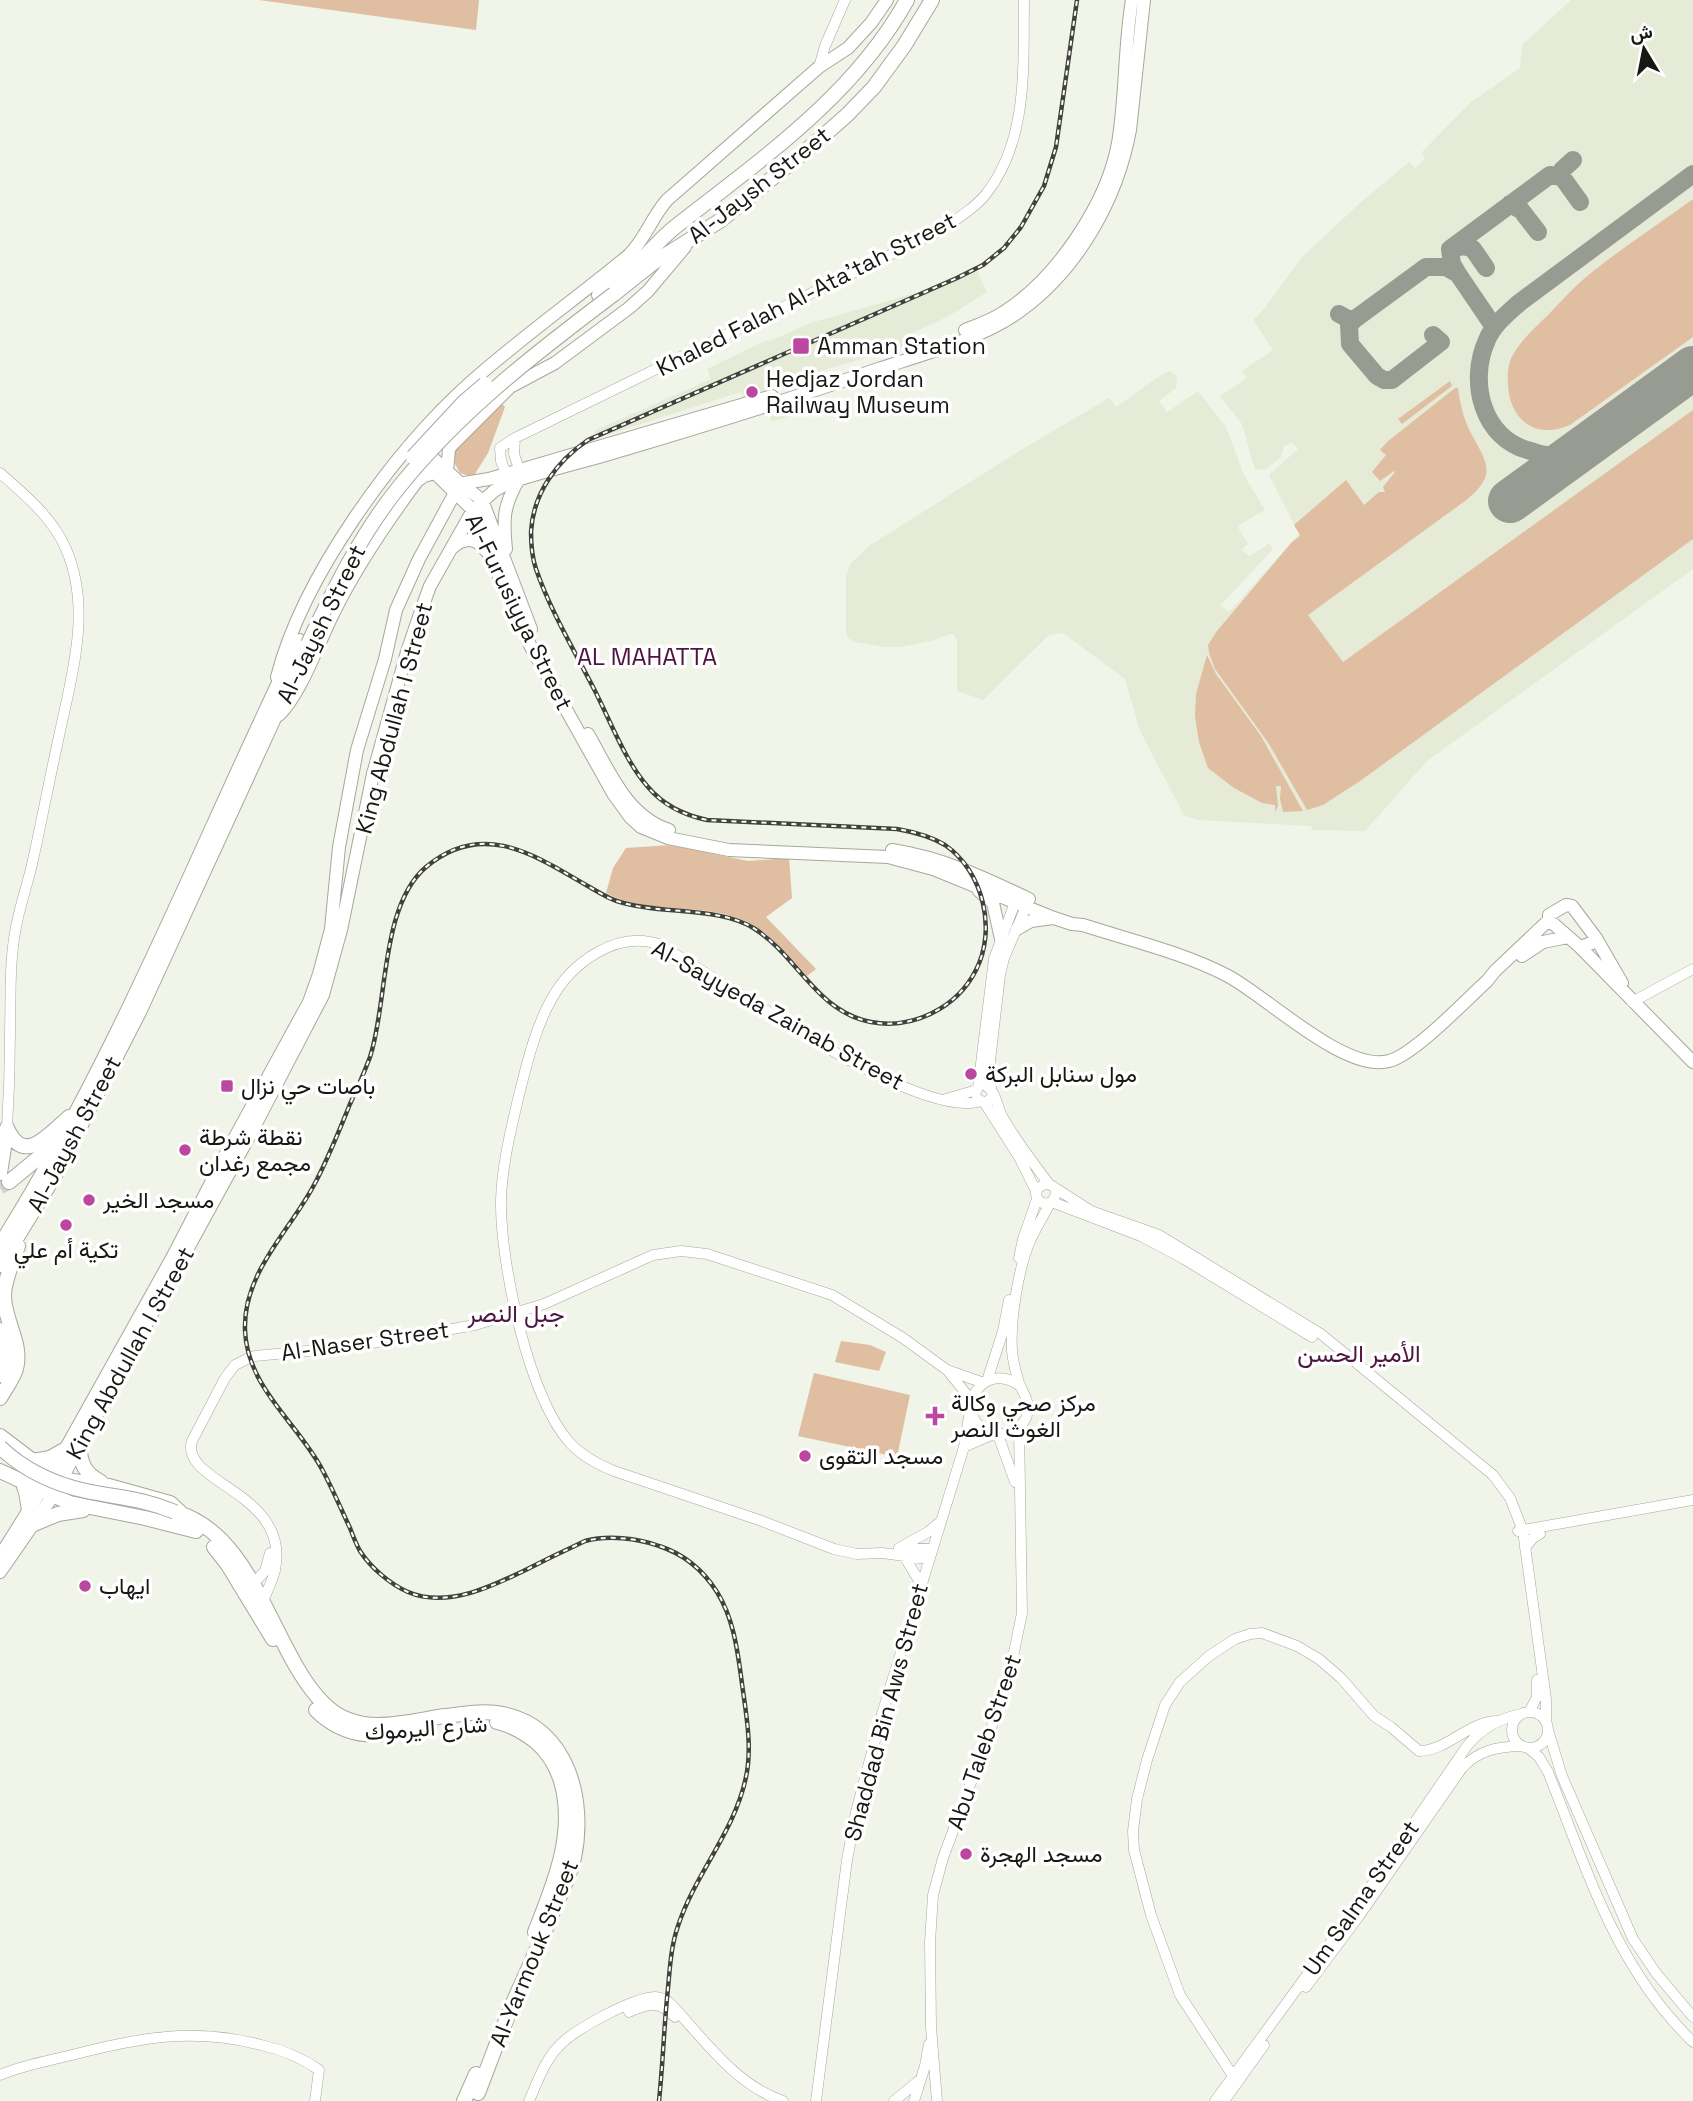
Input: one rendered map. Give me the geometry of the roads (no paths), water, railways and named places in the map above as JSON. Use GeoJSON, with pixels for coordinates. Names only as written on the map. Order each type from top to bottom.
{"type":"FeatureCollection","features":[{"type":"Feature","properties":{"kind":"highway","name":"Al-Jaysh Street"},"geometry":{"type":"LineString","coordinates":[[0,1245],[76,1112],[131,1004],[272,697],[293,642],[358,529],[408,461],[464,402],[598,295],[642,250],[805,124],[829,102],[882,39],[907,0]]}},
{"type":"Feature","properties":{"kind":"highway","name":"Al-Jaysh Street"},"geometry":{"type":"LineString","coordinates":[[0,1265],[55,1175],[139,1012],[274,721],[293,642],[332,592],[365,535],[399,488],[421,461],[511,373],[653,263],[696,237],[740,204],[847,115],[874,87],[904,46],[932,0]]}},
{"type":"Feature","properties":{"kind":"highway"},"geometry":{"type":"LineString","coordinates":[[4,1127],[19,1145],[33,1146],[76,1112]]}},
{"type":"Feature","properties":{"kind":"highway"},"geometry":{"type":"LineString","coordinates":[[4,1127],[4,1178]]}},
{"type":"Feature","properties":{"kind":"highway"},"geometry":{"type":"LineString","coordinates":[[4,1178],[62,1137]]}},
{"type":"Feature","properties":{"kind":"highway"},"geometry":{"type":"LineString","coordinates":[[0,1398],[16,1371],[15,1342],[4,1294],[24,1226]]}},
{"type":"Feature","properties":{"kind":"highway"},"geometry":{"type":"LineString","coordinates":[[0,1330],[6,1350],[0,1374]]}},
{"type":"Feature","properties":{"kind":"highway"},"geometry":{"type":"LineString","coordinates":[[0,1359],[0,1374]]}},
{"type":"Feature","properties":{"kind":"highway"},"geometry":{"type":"LineString","coordinates":[[0,1436],[33,1461],[62,1477],[109,1486],[170,1503],[177,1515]]}},
{"type":"Feature","properties":{"kind":"highway","name":"Al-Yarmouk Street"},"geometry":{"type":"LineString","coordinates":[[0,1447],[21,1464],[54,1482],[85,1491],[141,1500],[207,1529],[241,1564],[309,1687],[326,1706],[349,1722],[380,1726],[465,1713],[492,1712],[522,1719],[552,1741],[563,1756],[576,1801],[577,1836],[572,1864],[516,1997],[481,2097]]}},
{"type":"Feature","properties":{"kind":"highway"},"geometry":{"type":"LineString","coordinates":[[33,1461],[50,1458],[71,1448],[85,1472],[109,1486]]}},
{"type":"Feature","properties":{"kind":"highway","name":"Al-Yarmouk Street"},"geometry":{"type":"LineString","coordinates":[[0,1458],[27,1477],[55,1488],[96,1500],[177,1515]]}},
{"type":"Feature","properties":{"kind":"highway"},"geometry":{"type":"LineString","coordinates":[[8,1473],[52,1496],[93,1509],[145,1518],[195,1531]]}},
{"type":"Feature","properties":{"kind":"highway"},"geometry":{"type":"LineString","coordinates":[[8,1473],[26,1492],[29,1510]]}},
{"type":"Feature","properties":{"kind":"highway"},"geometry":{"type":"LineString","coordinates":[[52,1496],[65,1484],[62,1477]]}},
{"type":"Feature","properties":{"kind":"highway"},"geometry":{"type":"LineString","coordinates":[[34,1524],[58,1514],[93,1509]]}},
{"type":"Feature","properties":{"kind":"highway","name":"شارع اليرموك"},"geometry":{"type":"LineString","coordinates":[[177,1515],[212,1544],[224,1559],[256,1609],[304,1695],[332,1723],[354,1733],[368,1735],[400,1733],[466,1722],[502,1723],[527,1734],[551,1757],[562,1784],[567,1811],[561,1859],[537,1928],[464,2101]]}},
{"type":"Feature","properties":{"kind":"main road"},"geometry":{"type":"LineString","coordinates":[[293,642],[326,563],[356,515],[411,444],[470,383],[629,255],[642,250],[658,211],[667,200],[819,67],[848,48],[887,0]]}},
{"type":"Feature","properties":{"kind":"main road","name":"King Abdullah I Street"},"geometry":{"type":"LineString","coordinates":[[930,348],[1016,304],[1055,265],[1087,220],[1107,180],[1117,145],[1132,0]]}},
{"type":"Feature","properties":{"kind":"main road","name":"King Abdullah I Street"},"geometry":{"type":"LineString","coordinates":[[0,1572],[52,1496],[62,1477],[71,1448],[296,1050],[323,995],[373,774],[407,652],[430,586],[477,505],[519,474],[737,416],[990,329],[1020,312],[1058,277],[1096,225],[1114,186],[1127,148],[1144,0]]}},
{"type":"Feature","properties":{"kind":"main road"},"geometry":{"type":"LineString","coordinates":[[274,721],[292,698],[334,610],[377,535],[419,479],[441,472],[452,445],[503,392],[555,363],[629,308],[648,291],[696,237]]}},
{"type":"Feature","properties":{"kind":"main road","name":"Al-Furusiyya Street"},"geometry":{"type":"LineString","coordinates":[[411,444],[477,505],[507,567],[534,634],[568,698],[626,798],[633,808],[650,822],[676,832],[736,842],[884,849],[929,857],[1022,900],[1075,919],[1083,925]]}},
{"type":"Feature","properties":{"kind":"main road","name":"King Abdullah I Street"},"geometry":{"type":"LineString","coordinates":[[336,930],[336,868],[350,782],[393,619],[406,587],[458,489],[506,473],[519,474]]}},
{"type":"Feature","properties":{"kind":"main road"},"geometry":{"type":"LineString","coordinates":[[507,567],[504,516],[509,495],[519,474]]}},
{"type":"Feature","properties":{"kind":"main road","name":"Al-Furusiyya Street"},"geometry":{"type":"LineString","coordinates":[[477,505],[494,562],[531,647],[600,773],[622,807],[641,827],[668,838],[729,850],[888,857],[967,876]]}},
{"type":"Feature","properties":{"kind":"main road"},"geometry":{"type":"LineString","coordinates":[[449,551],[461,541],[475,541],[485,548],[494,562]]}},
{"type":"Feature","properties":{"kind":"main road"},"geometry":{"type":"LineString","coordinates":[[967,876],[993,902],[1001,939]]}},
{"type":"Feature","properties":{"kind":"main road","name":"Al-Furusiyya Street"},"geometry":{"type":"LineString","coordinates":[[1022,900],[1054,918],[1083,925],[1227,975],[1314,1036],[1369,1061],[1390,1061],[1408,1051],[1487,981],[1538,945],[1552,939],[1568,937]]}},
{"type":"Feature","properties":{"kind":"main road"},"geometry":{"type":"LineString","coordinates":[[1693,1051],[1638,1002],[1580,947],[1549,920],[1549,915],[1558,908],[1572,906],[1596,938],[1616,974],[1638,1002],[1693,1062]]}},
{"type":"Feature","properties":{"kind":"main road"},"geometry":{"type":"LineString","coordinates":[[1017,929],[1031,921],[1054,918]]}},
{"type":"Feature","properties":{"kind":"main road","name":"Al-Furusiyya Street"},"geometry":{"type":"LineString","coordinates":[[1487,981],[1549,920]]}},
{"type":"Feature","properties":{"kind":"main road"},"geometry":{"type":"LineString","coordinates":[[1580,947],[1588,945],[1596,938]]}},
{"type":"Feature","properties":{"kind":"main road","name":"King Abdullah I Street"},"geometry":{"type":"LineString","coordinates":[[0,1556],[29,1510],[52,1496]]}},
{"type":"Feature","properties":{"kind":"street"},"geometry":{"type":"LineString","coordinates":[[819,67],[845,0]]}},
{"type":"Feature","properties":{"kind":"street","name":"Khaled Falah Al-Ata’tah Street"},"geometry":{"type":"LineString","coordinates":[[506,473],[500,448],[515,438],[545,428],[939,230],[985,196],[1001,172],[1018,120],[1024,60],[1024,0]]}},
{"type":"Feature","properties":{"kind":"street"},"geometry":{"type":"LineString","coordinates":[[515,438],[514,454],[519,474]]}},
{"type":"Feature","properties":{"kind":"street"},"geometry":{"type":"LineString","coordinates":[[0,473],[46,517],[58,534],[72,568],[78,592],[79,614],[77,645],[69,688],[16,927],[9,986],[9,1093],[4,1127]]}},
{"type":"Feature","properties":{"kind":"street"},"geometry":{"type":"LineString","coordinates":[[1022,900],[1017,929],[1001,971],[976,1096],[983,1102],[1019,1157],[1041,1203],[1051,1202],[1141,1236],[1315,1338],[1492,1480],[1507,1502],[1525,1548],[1546,1699],[1547,1725],[1544,1742],[1537,1747],[1524,1747]]}},
{"type":"Feature","properties":{"kind":"street"},"geometry":{"type":"LineString","coordinates":[[983,1102],[991,1099],[992,1091],[987,1049],[993,969],[1001,939],[1022,900]]}},
{"type":"Feature","properties":{"kind":"street","name":"Al-Sayyeda Zainab Street"},"geometry":{"type":"LineString","coordinates":[[929,1554],[857,1554],[834,1549],[759,1520],[614,1471],[588,1459],[569,1442],[552,1417],[534,1376],[516,1314],[503,1238],[502,1186],[514,1115],[528,1061],[551,1000],[559,987],[582,963],[601,950],[628,942],[642,941],[660,945],[836,1054],[891,1082],[942,1100],[966,1105],[983,1102]]}},
{"type":"Feature","properties":{"kind":"street"},"geometry":{"type":"LineString","coordinates":[[1638,1002],[1693,970]]}},
{"type":"Feature","properties":{"kind":"street"},"geometry":{"type":"LineString","coordinates":[[942,1100],[984,1085],[992,1091],[1016,1139],[1056,1194],[1030,1242],[1014,1309],[1012,1351],[1020,1386],[1028,1399],[1026,1417],[1019,1427],[1010,1433],[996,1434],[964,1447]]}},
{"type":"Feature","properties":{"kind":"street"},"geometry":{"type":"LineString","coordinates":[[996,1434],[977,1424],[972,1415],[971,1403],[976,1391],[985,1382],[1003,1331],[1023,1239],[1041,1185],[1052,1186],[1091,1211],[1159,1235],[1321,1334],[1493,1475],[1518,1514],[1538,1687],[1535,1702],[1515,1719],[1511,1732],[1514,1740],[1539,1758],[1548,1772],[1607,1918],[1627,1958],[1658,2004],[1693,2042]]}},
{"type":"Feature","properties":{"kind":"street","name":"Al-Naser Street"},"geometry":{"type":"LineString","coordinates":[[263,1601],[275,1570],[273,1535],[264,1518],[245,1498],[203,1470],[194,1460],[191,1450],[195,1435],[225,1378],[235,1365],[255,1356],[349,1347],[438,1332],[516,1314],[653,1255],[681,1251],[707,1254],[832,1295],[947,1370],[985,1382]]}},
{"type":"Feature","properties":{"kind":"street","name":"Al-Naser Street"},"geometry":{"type":"LineString","coordinates":[[947,1370],[971,1403]]}},
{"type":"Feature","properties":{"kind":"street"},"geometry":{"type":"LineString","coordinates":[[985,1382],[1004,1378],[1020,1386]]}},
{"type":"Feature","properties":{"kind":"street","name":"Shaddad Bin Aws Street"},"geometry":{"type":"LineString","coordinates":[[816,2101],[847,1860],[856,1812],[929,1554],[964,1447],[971,1403]]}},
{"type":"Feature","properties":{"kind":"street","name":"Abu Taleb Street"},"geometry":{"type":"LineString","coordinates":[[936,2101],[931,2027],[930,1942],[935,1884],[1003,1694],[1021,1622],[1019,1427]]}},
{"type":"Feature","properties":{"kind":"street","name":"Abu Taleb Street"},"geometry":{"type":"LineString","coordinates":[[996,1434],[1012,1469],[1019,1496]]}},
{"type":"Feature","properties":{"kind":"street"},"geometry":{"type":"LineString","coordinates":[[1525,1548],[1543,1531],[1693,1500]]}},
{"type":"Feature","properties":{"kind":"street"},"geometry":{"type":"LineString","coordinates":[[1520,1534],[1693,1506]]}},
{"type":"Feature","properties":{"kind":"street"},"geometry":{"type":"LineString","coordinates":[[1518,1514],[1543,1531]]}},
{"type":"Feature","properties":{"kind":"street"},"geometry":{"type":"LineString","coordinates":[[253,1584],[265,1571],[270,1558],[264,1518]]}},
{"type":"Feature","properties":{"kind":"street"},"geometry":{"type":"LineString","coordinates":[[921,1584],[902,1552],[941,1522]]}},
{"type":"Feature","properties":{"kind":"street"},"geometry":{"type":"LineString","coordinates":[[1237,2077],[1186,2008],[1176,1986],[1145,1895],[1134,1850],[1135,1813],[1147,1760],[1165,1705],[1180,1682],[1226,1644],[1244,1635],[1262,1633],[1297,1646],[1319,1659],[1341,1678],[1374,1716],[1419,1751],[1429,1750],[1477,1726],[1496,1721]]}},
{"type":"Feature","properties":{"kind":"street"},"geometry":{"type":"LineString","coordinates":[[1525,1713],[1541,1715],[1547,1725],[1562,1776],[1633,1939],[1656,1973],[1693,2017]]}},
{"type":"Feature","properties":{"kind":"street","name":"Um Salma Street"},"geometry":{"type":"LineString","coordinates":[[1224,2101],[1237,2077],[1467,1746],[1475,1736],[1496,1721],[1525,1713]]}},
{"type":"Feature","properties":{"kind":"street","name":"Um Salma Street"},"geometry":{"type":"LineString","coordinates":[[1216,2101],[1359,1916],[1462,1768],[1477,1755],[1490,1749],[1524,1747]]}},
{"type":"Feature","properties":{"kind":"street"},"geometry":{"type":"LineString","coordinates":[[531,2101],[551,2057],[568,2037],[639,2001],[658,1997],[670,2003],[728,2066],[761,2091],[783,2101]]}},
{"type":"Feature","properties":{"kind":"street"},"geometry":{"type":"LineString","coordinates":[[531,2101],[553,2059],[570,2044],[612,2020],[643,2006],[656,2004],[670,2011],[712,2059],[741,2082],[772,2101]]}},
{"type":"Feature","properties":{"kind":"street","name":"Abu Taleb Street"},"geometry":{"type":"LineString","coordinates":[[916,2101],[931,2027]]}},
{"type":"Feature","properties":{"kind":"street"},"geometry":{"type":"LineString","coordinates":[[0,2075],[76,2054],[153,2038],[218,2036],[288,2052],[307,2061],[319,2070],[315,2101]]}},
{"type":"Feature","properties":{"kind":"street","name":"Shaddad Bin Aws Street"},"geometry":{"type":"LineString","coordinates":[[822,2065],[823,2101]]}},
{"type":"Feature","properties":{"kind":"street"},"geometry":{"type":"LineString","coordinates":[[894,2101],[921,2079]]}},
{"type":"Feature","properties":{"kind":"street"},"geometry":{"type":"LineString","coordinates":[[935,2084],[948,2101]]}},
{"type":"Feature","properties":{"kind":"street"},"geometry":{"type":"LineString","coordinates":[[916,2101],[929,2098],[936,2101]]}},
{"type":"Feature","properties":{"kind":"tunnel"},"geometry":{"type":"LineString","coordinates":[[0,1188],[9,1182]]}},
{"type":"Feature","properties":{"kind":"railway"},"geometry":{"type":"LineString","coordinates":[[659,2101],[672,1949],[685,1907],[741,1797],[748,1765],[748,1726],[738,1654],[731,1622],[717,1592],[706,1577],[685,1558],[650,1543],[622,1538],[585,1541],[507,1579],[467,1594],[427,1597],[394,1585],[381,1575],[360,1551],[323,1471],[264,1387],[248,1351],[246,1309],[259,1271],[319,1175],[370,1057],[393,930],[400,906],[411,884],[426,867],[447,853],[467,846],[487,844],[507,847],[547,862],[616,901],[636,906],[708,914],[741,922],[770,941],[822,996],[836,1007],[871,1022],[902,1023],[932,1013],[945,1005],[968,983],[982,954],[985,937],[983,902],[969,870],[945,845],[934,839],[897,829],[707,820],[675,809],[654,794],[625,753],[555,615],[535,564],[531,532],[536,504],[549,479],[566,458],[588,440],[957,278],[983,265],[1004,248],[1021,227],[1044,186],[1056,147],[1077,0]]}},
{"type":"Feature","properties":{"kind":"place","name":"Amman Station"},"geometry":{"type":"Point","coordinates":[801,346]}},
{"type":"Feature","properties":{"kind":"place","name":"Hedjaz Jordan Railway Museum"},"geometry":{"type":"Point","coordinates":[752,392]}},
{"type":"Feature","properties":{"kind":"place","name":"مول سنابل البركة"},"geometry":{"type":"Point","coordinates":[971,1074]}},
{"type":"Feature","properties":{"kind":"place","name":"باصات حي نزال"},"geometry":{"type":"Point","coordinates":[227,1086]}},
{"type":"Feature","properties":{"kind":"place","name":"نقطة شرطة مجمع رغدان"},"geometry":{"type":"Point","coordinates":[185,1150]}},
{"type":"Feature","properties":{"kind":"place","name":"مسجد الخير"},"geometry":{"type":"Point","coordinates":[89,1200]}},
{"type":"Feature","properties":{"kind":"place","name":"تكية أم علي"},"geometry":{"type":"Point","coordinates":[66,1225]}},
{"type":"Feature","properties":{"kind":"place","name":"مركز صحي وكالة الغوث النصر"},"geometry":{"type":"Point","coordinates":[935,1416]}},
{"type":"Feature","properties":{"kind":"place","name":"مسجد التقوى"},"geometry":{"type":"Point","coordinates":[805,1456]}},
{"type":"Feature","properties":{"kind":"place","name":"ايهاب"},"geometry":{"type":"Point","coordinates":[85,1586]}},
{"type":"Feature","properties":{"kind":"place","name":"مسجد الهجرة"},"geometry":{"type":"Point","coordinates":[966,1854]}},
{"type":"Feature","properties":{"kind":"district","name":"AL MAHATTA"},"geometry":{"type":"Point","coordinates":[647,657]}},
{"type":"Feature","properties":{"kind":"district","name":"جبل النصر"},"geometry":{"type":"Point","coordinates":[516,1314]}},
{"type":"Feature","properties":{"kind":"district","name":"الأمير الحسن"},"geometry":{"type":"Point","coordinates":[1359,1354]}}]}
